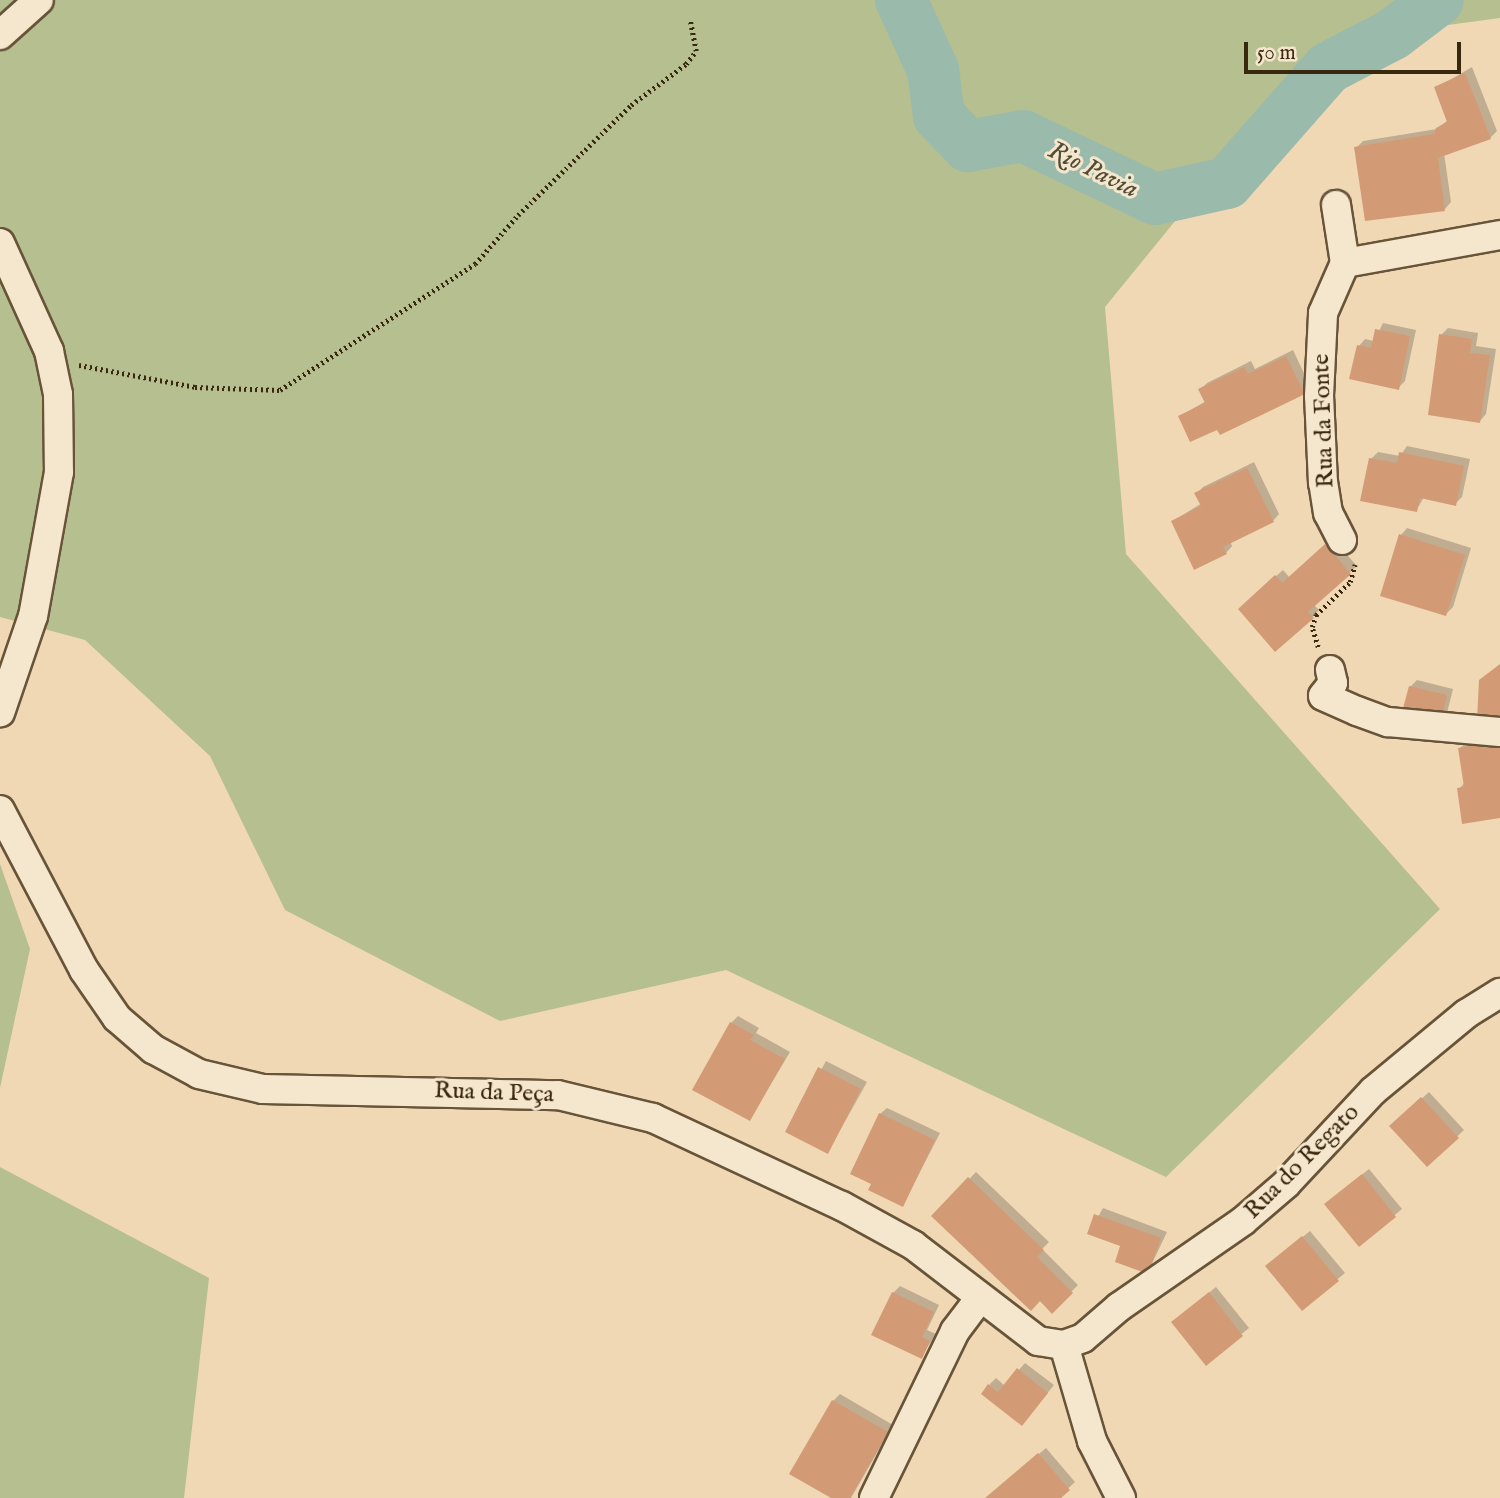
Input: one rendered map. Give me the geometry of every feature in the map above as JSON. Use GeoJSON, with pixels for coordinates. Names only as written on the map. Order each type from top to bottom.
{"type":"FeatureCollection","features":[{"type":"Feature","properties":{"kind":"street"},"geometry":{"type":"LineString","coordinates":[[0,35],[39,0]]}},
{"type":"Feature","properties":{"kind":"street"},"geometry":{"type":"LineString","coordinates":[[1336,205],[1345,263],[1500,235]]}},
{"type":"Feature","properties":{"kind":"street"},"geometry":{"type":"LineString","coordinates":[[0,243],[51,359],[58,394],[59,472],[33,616],[0,713]]}},
{"type":"Feature","properties":{"kind":"street","name":"Rua da Fonte"},"geometry":{"type":"LineString","coordinates":[[1342,540],[1328,513],[1319,396],[1323,313],[1345,263]]}},
{"type":"Feature","properties":{"kind":"street"},"geometry":{"type":"LineString","coordinates":[[1330,670],[1333,683],[1323,696],[1357,711],[1388,722],[1500,732]]}},
{"type":"Feature","properties":{"kind":"street","name":"Rua da Peça"},"geometry":{"type":"LineString","coordinates":[[0,810],[84,970],[117,1018],[153,1049],[199,1074],[263,1089],[558,1095],[653,1118],[842,1206],[913,1245],[979,1299],[1038,1341],[1064,1345]]}},
{"type":"Feature","properties":{"kind":"street","name":"Rua do Regato"},"geometry":{"type":"LineString","coordinates":[[1064,1345],[1083,1338],[1119,1307],[1243,1221],[1286,1184],[1373,1091],[1466,1014],[1500,993]]}},
{"type":"Feature","properties":{"kind":"street"},"geometry":{"type":"LineString","coordinates":[[874,1498],[955,1331],[979,1299]]}},
{"type":"Feature","properties":{"kind":"street"},"geometry":{"type":"LineString","coordinates":[[1064,1345],[1092,1441],[1121,1498]]}},
{"type":"Feature","properties":{"kind":"path"},"geometry":{"type":"LineString","coordinates":[[51,359],[195,387],[280,390],[475,264],[518,215],[631,105],[686,64],[696,51],[690,20]]}},
{"type":"Feature","properties":{"kind":"path"},"geometry":{"type":"LineString","coordinates":[[1330,670],[1312,626],[1318,611],[1354,573],[1355,562],[1342,540]]}},
{"type":"Feature","properties":{"kind":"green space"},"geometry":{"type":"Polygon","coordinates":[[[0,0],[1500,0],[1500,18],[1321,42],[1105,307],[1126,554],[1440,909],[1166,1177],[726,970],[500,1021],[285,910],[210,756],[85,640],[0,617],[0,0]]]}},
{"type":"Feature","properties":{"kind":"green space"},"geometry":{"type":"Polygon","coordinates":[[[0,864],[30,949],[0,1088],[0,864]]]}},
{"type":"Feature","properties":{"kind":"green space"},"geometry":{"type":"Polygon","coordinates":[[[0,1167],[209,1278],[184,1498],[0,1498],[0,1167]]]}},
{"type":"Feature","properties":{"kind":"building"},"geometry":{"type":"Polygon","coordinates":[[[1465,73],[1491,139],[1438,158],[1445,211],[1365,221],[1354,147],[1434,134],[1436,128],[1447,122],[1434,87],[1465,73]]]}},
{"type":"Feature","properties":{"kind":"building"},"geometry":{"type":"Polygon","coordinates":[[[1375,329],[1410,336],[1399,390],[1349,379],[1357,345],[1371,348],[1375,329]]]}},
{"type":"Feature","properties":{"kind":"building"},"geometry":{"type":"Polygon","coordinates":[[[1439,334],[1472,339],[1470,353],[1490,355],[1480,423],[1428,415],[1439,334]]]}},
{"type":"Feature","properties":{"kind":"building"},"geometry":{"type":"Polygon","coordinates":[[[1286,356],[1305,394],[1220,435],[1217,430],[1190,442],[1178,416],[1205,403],[1198,389],[1244,367],[1248,374],[1286,356]]]}},
{"type":"Feature","properties":{"kind":"building"},"geometry":{"type":"Polygon","coordinates":[[[1399,452],[1464,466],[1456,506],[1420,498],[1417,512],[1360,501],[1369,458],[1397,463],[1399,452]]]}},
{"type":"Feature","properties":{"kind":"building"},"geometry":{"type":"Polygon","coordinates":[[[1247,468],[1274,522],[1223,547],[1227,554],[1194,570],[1171,521],[1201,506],[1194,493],[1247,468]]]}},
{"type":"Feature","properties":{"kind":"building"},"geometry":{"type":"Polygon","coordinates":[[[1399,534],[1465,555],[1446,616],[1380,596],[1399,534]]]}},
{"type":"Feature","properties":{"kind":"building"},"geometry":{"type":"Polygon","coordinates":[[[1325,544],[1351,574],[1308,612],[1314,618],[1275,652],[1238,609],[1275,575],[1282,583],[1325,544]]]}},
{"type":"Feature","properties":{"kind":"building"},"geometry":{"type":"Polygon","coordinates":[[[1500,664],[1500,721],[1477,720],[1479,680],[1500,664]]]}},
{"type":"Feature","properties":{"kind":"building"},"geometry":{"type":"Polygon","coordinates":[[[1409,686],[1447,695],[1441,721],[1402,712],[1409,686]]]}},
{"type":"Feature","properties":{"kind":"building"},"geometry":{"type":"Polygon","coordinates":[[[1500,744],[1500,818],[1462,824],[1457,788],[1464,787],[1458,748],[1500,744]]]}},
{"type":"Feature","properties":{"kind":"building"},"geometry":{"type":"Polygon","coordinates":[[[730,1022],[754,1035],[750,1040],[785,1059],[750,1121],[692,1090],[730,1022]]]}},
{"type":"Feature","properties":{"kind":"building"},"geometry":{"type":"Polygon","coordinates":[[[818,1067],[861,1089],[828,1154],[785,1132],[818,1067]]]}},
{"type":"Feature","properties":{"kind":"building"},"geometry":{"type":"Polygon","coordinates":[[[1421,1097],[1459,1138],[1427,1167],[1389,1126],[1421,1097]]]}},
{"type":"Feature","properties":{"kind":"building"},"geometry":{"type":"Polygon","coordinates":[[[879,1113],[935,1140],[903,1207],[868,1190],[871,1184],[850,1174],[879,1113]]]}},
{"type":"Feature","properties":{"kind":"building"},"geometry":{"type":"Polygon","coordinates":[[[1362,1174],[1396,1217],[1359,1247],[1324,1204],[1362,1174]]]}},
{"type":"Feature","properties":{"kind":"building"},"geometry":{"type":"Polygon","coordinates":[[[968,1177],[1044,1250],[1037,1257],[1073,1293],[1052,1314],[1040,1301],[1031,1311],[931,1216],[968,1177]]]}},
{"type":"Feature","properties":{"kind":"building"},"geometry":{"type":"Polygon","coordinates":[[[1094,1214],[1161,1238],[1148,1274],[1115,1262],[1120,1246],[1087,1234],[1094,1214]]]}},
{"type":"Feature","properties":{"kind":"building"},"geometry":{"type":"Polygon","coordinates":[[[1302,1236],[1339,1281],[1302,1311],[1265,1266],[1302,1236]]]}},
{"type":"Feature","properties":{"kind":"building"},"geometry":{"type":"Polygon","coordinates":[[[892,1292],[934,1312],[922,1337],[930,1341],[922,1359],[871,1335],[892,1292]]]}},
{"type":"Feature","properties":{"kind":"building"},"geometry":{"type":"Polygon","coordinates":[[[1209,1292],[1243,1336],[1206,1366],[1171,1322],[1209,1292]]]}},
{"type":"Feature","properties":{"kind":"building"},"geometry":{"type":"Polygon","coordinates":[[[1017,1368],[1048,1393],[1022,1426],[981,1394],[988,1384],[998,1392],[1017,1368]]]}},
{"type":"Feature","properties":{"kind":"building"},"geometry":{"type":"Polygon","coordinates":[[[832,1400],[888,1432],[850,1498],[831,1498],[789,1474],[832,1400]]]}},
{"type":"Feature","properties":{"kind":"building"},"geometry":{"type":"Polygon","coordinates":[[[1038,1453],[1070,1490],[1061,1498],[985,1498],[1038,1453]]]}},
{"type":"Feature","properties":{"kind":"waterway","name":"Rio Pavia"},"geometry":{"type":"LineString","coordinates":[[901,0],[933,70],[939,116],[968,146],[1023,136],[1155,199],[1227,183],[1328,68],[1393,34],[1438,0]]}}]}
